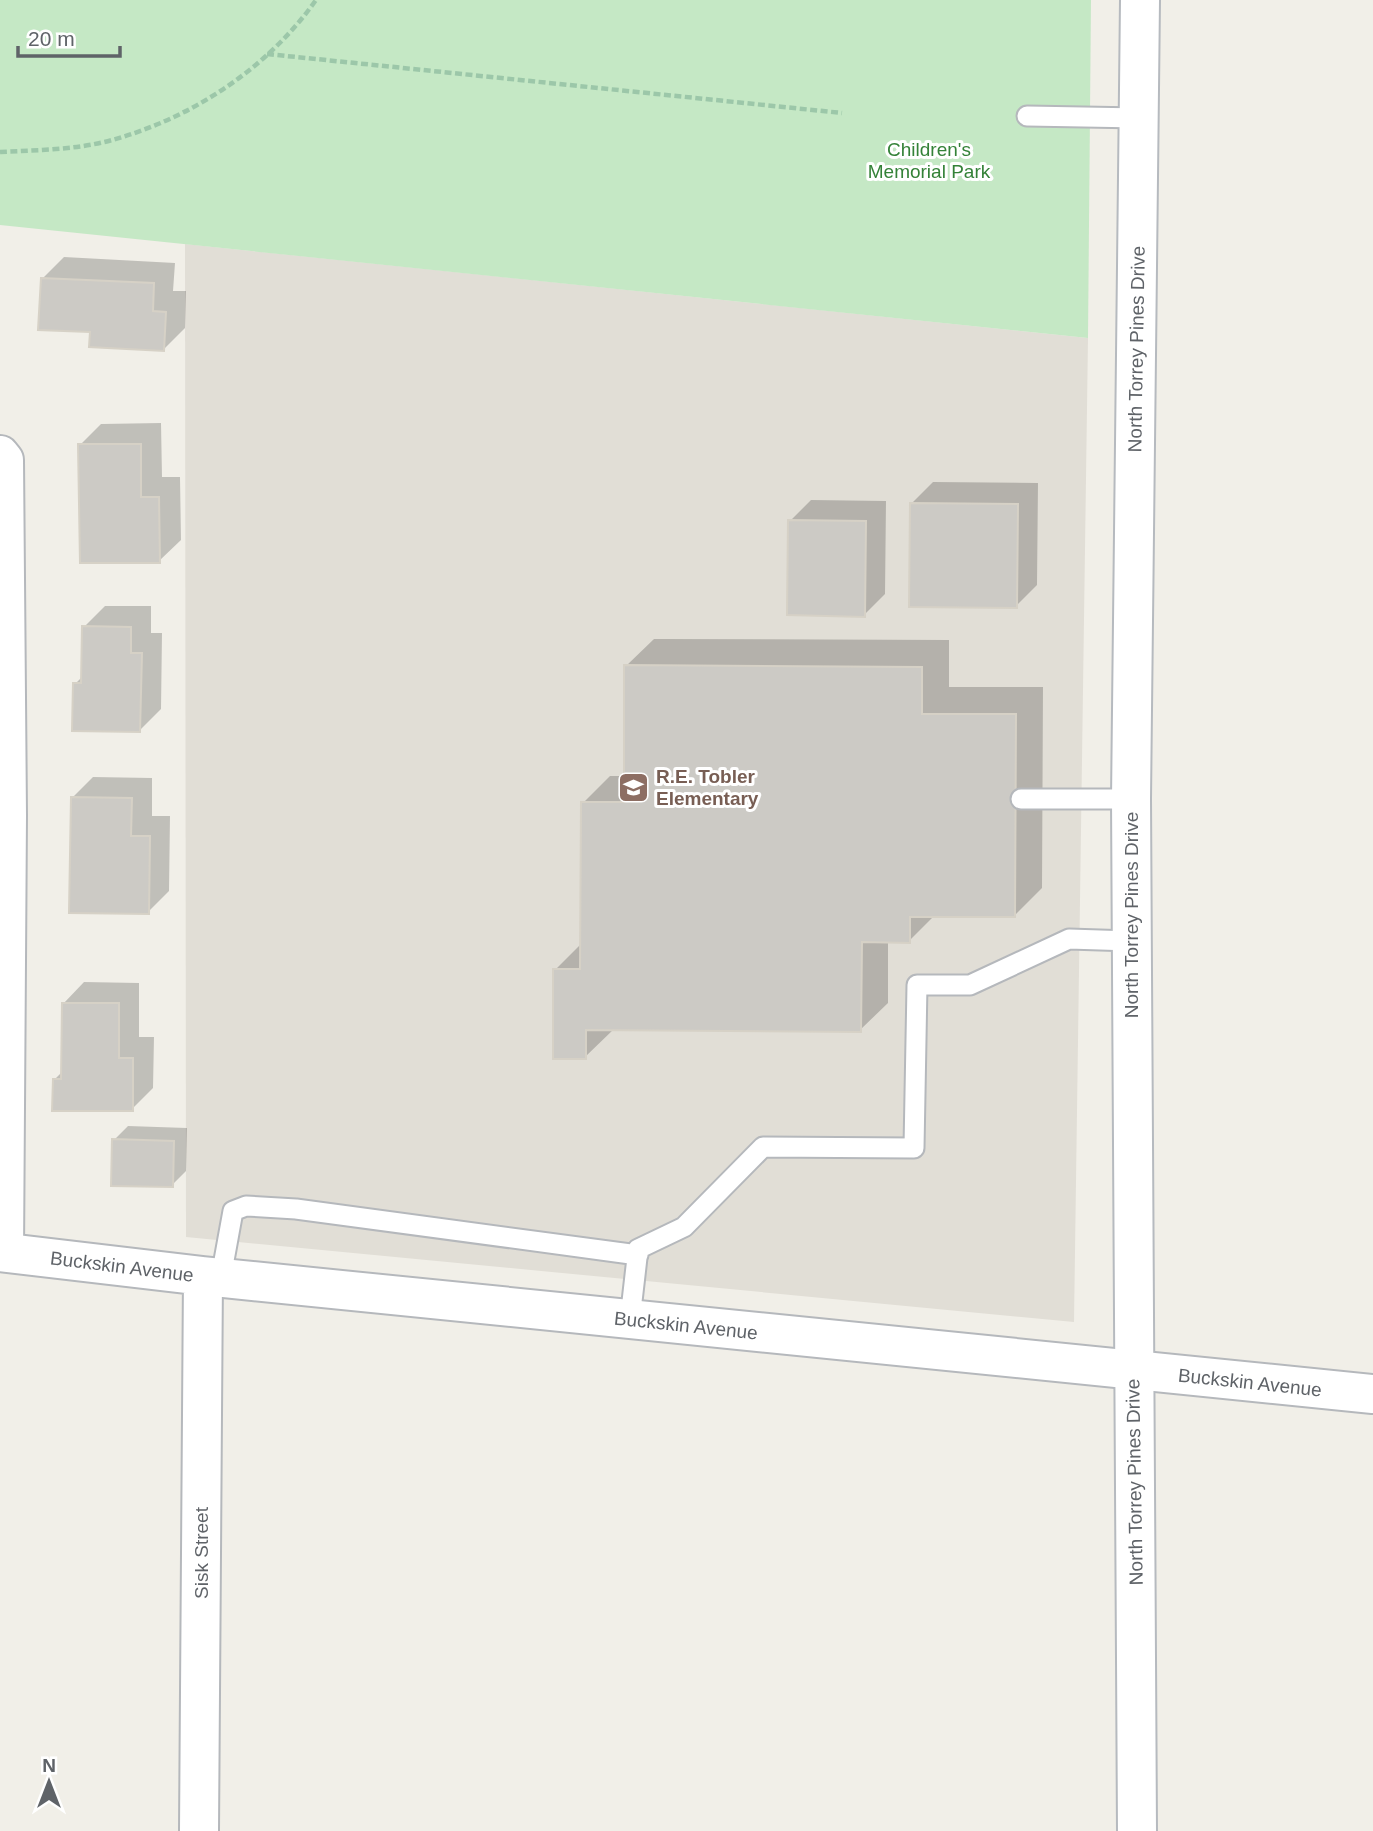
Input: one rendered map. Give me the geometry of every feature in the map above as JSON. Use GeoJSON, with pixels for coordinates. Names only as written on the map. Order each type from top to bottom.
{"type":"FeatureCollection","features":[{"type":"Feature","properties":{"kind":"street","name":"North Torrey Pines Drive"},"geometry":{"type":"LineString","coordinates":[[1137,1831],[1132,1370],[1131,799],[1140,0]]}},
{"type":"Feature","properties":{"kind":"street"},"geometry":{"type":"LineString","coordinates":[[0,455],[4,460],[2,1252]]}},
{"type":"Feature","properties":{"kind":"street","name":"Buckskin Avenue"},"geometry":{"type":"LineString","coordinates":[[2,1252],[212,1276],[1373,1394]]}},
{"type":"Feature","properties":{"kind":"street","name":"Sisk Street"},"geometry":{"type":"LineString","coordinates":[[199,1831],[212,1276]]}},
{"type":"Feature","properties":{"kind":"lane"},"geometry":{"type":"LineString","coordinates":[[1027,116],[1139,118]]}},
{"type":"Feature","properties":{"kind":"lane"},"geometry":{"type":"LineString","coordinates":[[1021,799],[1131,799]]}},
{"type":"Feature","properties":{"kind":"lane"},"geometry":{"type":"LineString","coordinates":[[630,1319],[638,1249],[684,1227],[763,1147],[914,1148],[917,985],[970,985],[1069,939],[1131,941]]}},
{"type":"Feature","properties":{"kind":"lane"},"geometry":{"type":"LineString","coordinates":[[212,1276],[233,1211],[246,1206],[296,1209],[638,1255]]}},
{"type":"Feature","properties":{"kind":"path"},"geometry":{"type":"LineString","coordinates":[[0,152],[56,149],[112,140],[170,118],[217,94],[267,54],[316,0]]}},
{"type":"Feature","properties":{"kind":"path"},"geometry":{"type":"LineString","coordinates":[[267,54],[842,113]]}},
{"type":"Feature","properties":{"kind":"shaded area","name":"R.E. Tobler Elementary"},"geometry":{"type":"Polygon","coordinates":[[[185,244],[1088,338],[1074,1322],[186,1237],[185,244]]]}},
{"type":"Feature","properties":{"kind":"green space","name":"Children's Memorial Park"},"geometry":{"type":"Polygon","coordinates":[[[0,0],[1091,0],[1088,338],[0,225],[0,0]]]}},
{"type":"Feature","properties":{"kind":"building"},"geometry":{"type":"Polygon","coordinates":[[[41,278],[154,283],[153,311],[166,312],[164,351],[89,347],[90,332],[38,330],[41,278]]]}},
{"type":"Feature","properties":{"kind":"building"},"geometry":{"type":"Polygon","coordinates":[[[78,444],[141,444],[141,497],[159,497],[160,563],[80,563],[78,444]]]}},
{"type":"Feature","properties":{"kind":"building"},"geometry":{"type":"Polygon","coordinates":[[[910,503],[1018,504],[1017,608],[909,607],[910,503]]]}},
{"type":"Feature","properties":{"kind":"building"},"geometry":{"type":"Polygon","coordinates":[[[788,520],[866,521],[865,617],[787,615],[788,520]]]}},
{"type":"Feature","properties":{"kind":"building"},"geometry":{"type":"Polygon","coordinates":[[[82,626],[131,627],[131,653],[142,653],[140,732],[72,731],[73,683],[81,683],[82,626]]]}},
{"type":"Feature","properties":{"kind":"building"},"geometry":{"type":"Polygon","coordinates":[[[624,665],[922,667],[922,714],[1016,714],[1015,917],[910,917],[910,943],[862,942],[861,1032],[586,1030],[586,1059],[553,1059],[553,969],[580,969],[581,802],[624,802],[624,665]]]}},
{"type":"Feature","properties":{"kind":"building"},"geometry":{"type":"Polygon","coordinates":[[[71,797],[132,798],[131,836],[150,836],[149,914],[69,913],[71,797]]]}},
{"type":"Feature","properties":{"kind":"building"},"geometry":{"type":"Polygon","coordinates":[[[62,1003],[119,1003],[119,1058],[133,1058],[133,1111],[52,1111],[53,1079],[61,1079],[62,1003]]]}},
{"type":"Feature","properties":{"kind":"building"},"geometry":{"type":"Polygon","coordinates":[[[112,1139],[174,1141],[173,1187],[111,1186],[112,1139]]]}},
{"type":"Feature","properties":{"kind":"place","name":"R.E. Tobler Elementary"},"geometry":{"type":"Point","coordinates":[633,787]}}]}
